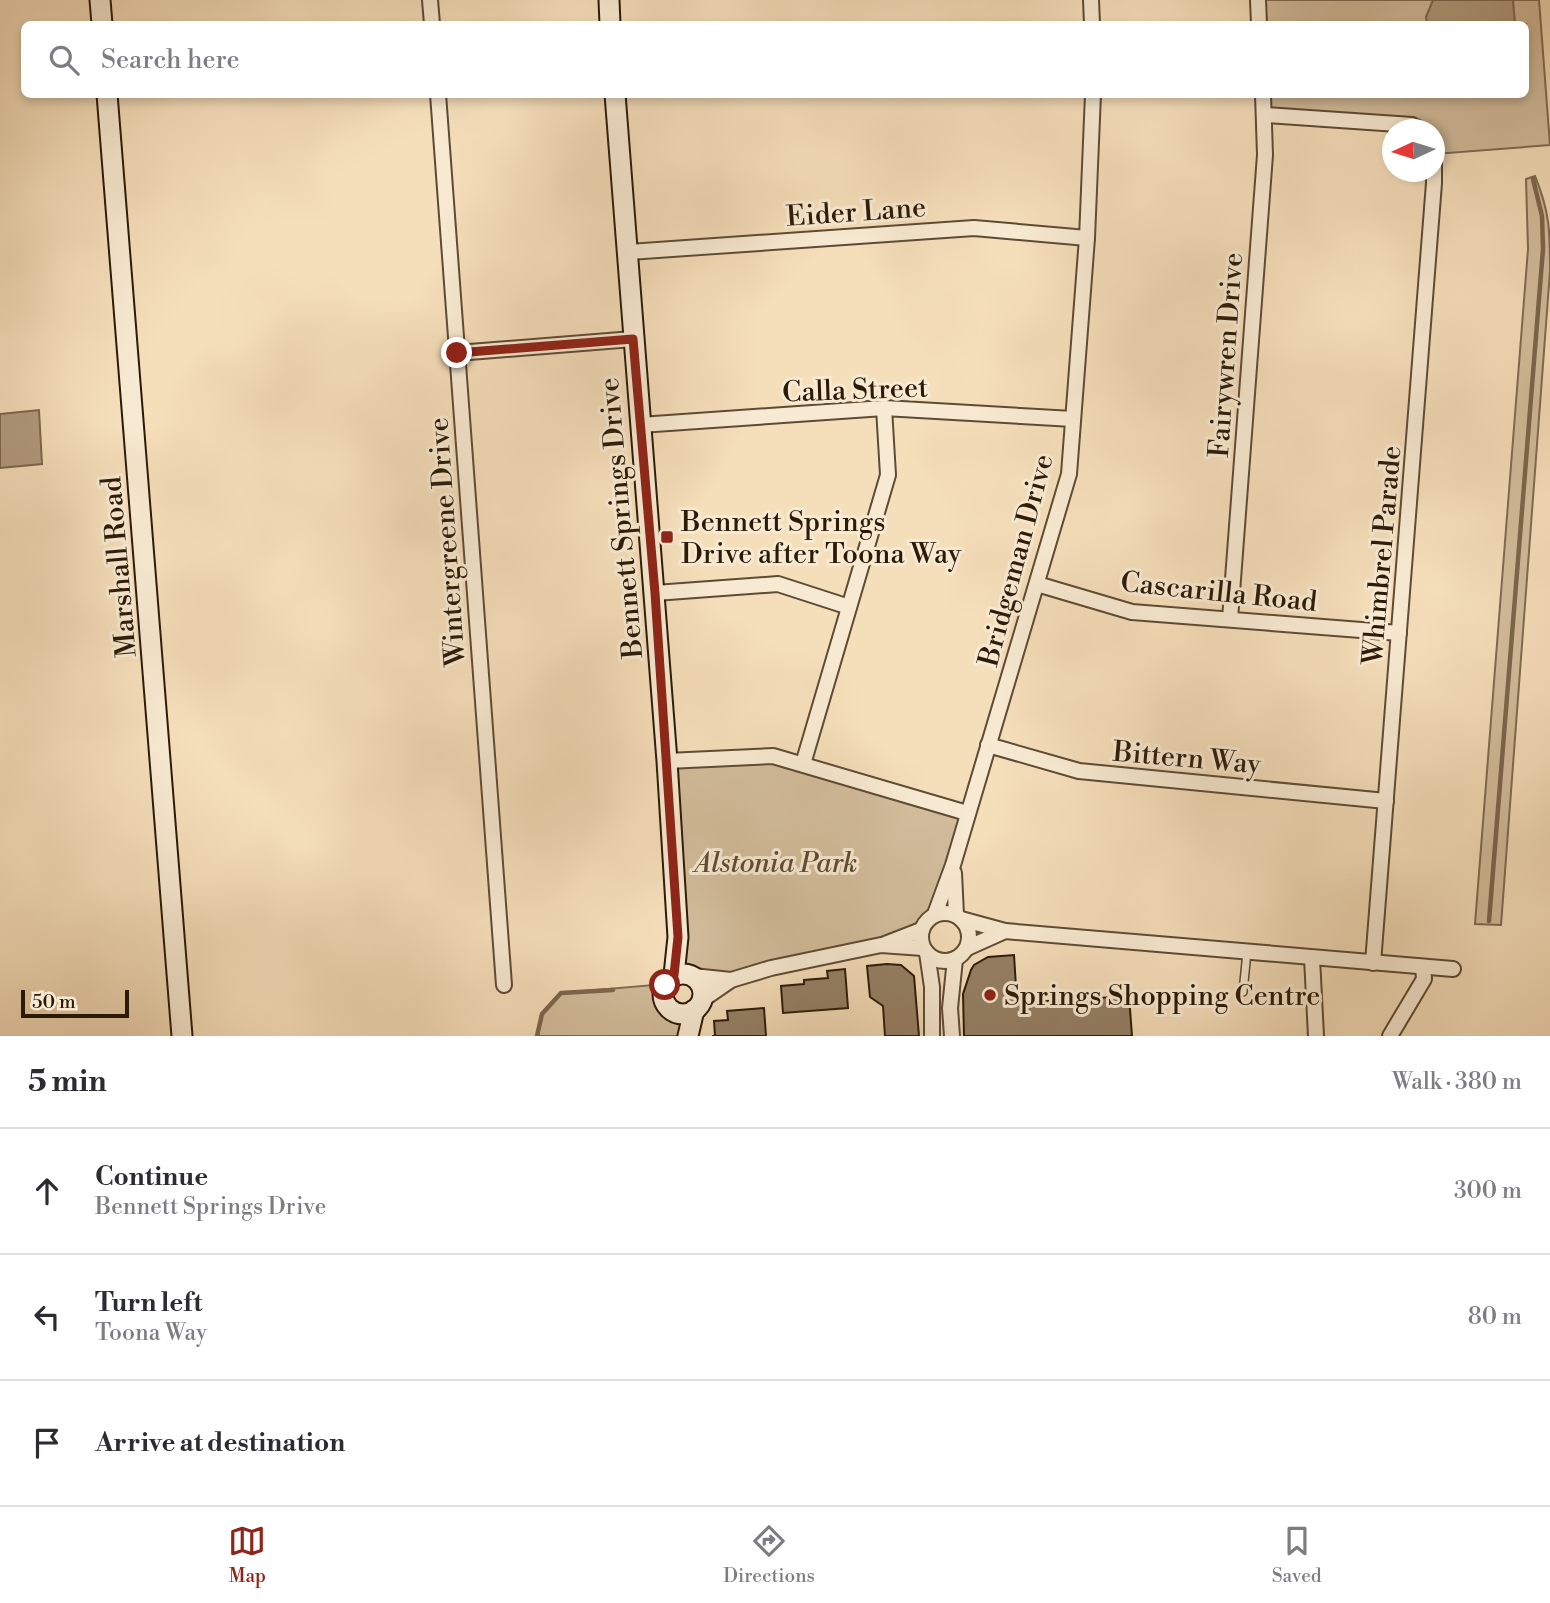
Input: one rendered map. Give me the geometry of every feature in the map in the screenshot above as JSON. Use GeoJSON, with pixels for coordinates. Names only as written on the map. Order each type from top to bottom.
{"type":"FeatureCollection","features":[{"type":"Feature","properties":{"kind":"street"},"geometry":{"type":"LineString","coordinates":[[100,0],[102,21]]}},
{"type":"Feature","properties":{"kind":"street"},"geometry":{"type":"LineString","coordinates":[[430,0],[432,21]]}},
{"type":"Feature","properties":{"kind":"street"},"geometry":{"type":"LineString","coordinates":[[609,0],[610,21]]}},
{"type":"Feature","properties":{"kind":"street"},"geometry":{"type":"LineString","coordinates":[[1091,0],[1092,21]]}},
{"type":"Feature","properties":{"kind":"street"},"geometry":{"type":"LineString","coordinates":[[1258,0],[1259,21]]}},
{"type":"Feature","properties":{"kind":"street","name":"Marshall Road"},"geometry":{"type":"LineString","coordinates":[[107,98],[182,1036]]}},
{"type":"Feature","properties":{"kind":"street","name":"Wintergreene Drive"},"geometry":{"type":"LineString","coordinates":[[438,98],[504,985]]}},
{"type":"Feature","properties":{"kind":"street","name":"Bennett Springs Drive"},"geometry":{"type":"LineString","coordinates":[[615,98],[655,593],[678,937],[685,975]]}},
{"type":"Feature","properties":{"kind":"street","name":"Bridgeman Drive"},"geometry":{"type":"LineString","coordinates":[[935,914],[953,864],[1069,474],[1087,238],[1093,98]]}},
{"type":"Feature","properties":{"kind":"street","name":"Fairywren Drive"},"geometry":{"type":"LineString","coordinates":[[1230,620],[1265,155],[1263,98]]}},
{"type":"Feature","properties":{"kind":"street"},"geometry":{"type":"LineString","coordinates":[[1265,115],[1382,123]]}},
{"type":"Feature","properties":{"kind":"street","name":"Whimbrel Parade"},"geometry":{"type":"LineString","coordinates":[[1373,963],[1434,182]]}},
{"type":"Feature","properties":{"kind":"street","name":"Eider Lane"},"geometry":{"type":"LineString","coordinates":[[629,252],[974,228],[1087,238]]}},
{"type":"Feature","properties":{"kind":"street"},"geometry":{"type":"LineString","coordinates":[[457,353],[633,339]]}},
{"type":"Feature","properties":{"kind":"street"},"geometry":{"type":"LineString","coordinates":[[803,764],[888,475],[884,408]]}},
{"type":"Feature","properties":{"kind":"street","name":"Calla Street"},"geometry":{"type":"LineString","coordinates":[[640,425],[884,408],[1073,419]]}},
{"type":"Feature","properties":{"kind":"street"},"geometry":{"type":"LineString","coordinates":[[655,593],[778,584],[849,607]]}},
{"type":"Feature","properties":{"kind":"street","name":"Cascarilla Road"},"geometry":{"type":"LineString","coordinates":[[1037,584],[1132,612],[1399,633]]}},
{"type":"Feature","properties":{"kind":"street","name":"Bittern Way"},"geometry":{"type":"LineString","coordinates":[[988,745],[1079,771],[1386,801]]}},
{"type":"Feature","properties":{"kind":"street"},"geometry":{"type":"LineString","coordinates":[[667,761],[773,756],[967,813]]}},
{"type":"Feature","properties":{"kind":"street","name":"Bridgeman Drive"},"geometry":{"type":"LineString","coordinates":[[953,864],[959,917]]}},
{"type":"Feature","properties":{"kind":"street"},"geometry":{"type":"LineString","coordinates":[[730,980],[685,975],[665,985],[663,998],[666,1004],[691,1007],[730,980],[771,968],[881,945],[922,930],[935,914],[943,913],[1005,931],[1452,969]]}},
{"type":"Feature","properties":{"kind":"street"},"geometry":{"type":"LineString","coordinates":[[959,917],[969,932],[967,948]]}},
{"type":"Feature","properties":{"kind":"street"},"geometry":{"type":"LineString","coordinates":[[922,930],[932,986],[932,1036]]}},
{"type":"Feature","properties":{"kind":"street"},"geometry":{"type":"LineString","coordinates":[[881,945],[925,951],[940,961],[955,959],[967,948],[1005,931]]}},
{"type":"Feature","properties":{"kind":"street"},"geometry":{"type":"LineString","coordinates":[[1312,958],[1317,1036]]}},
{"type":"Feature","properties":{"kind":"street"},"geometry":{"type":"LineString","coordinates":[[952,1036],[950,1008],[955,959]]}},
{"type":"Feature","properties":{"kind":"street"},"geometry":{"type":"LineString","coordinates":[[1390,1036],[1424,979],[1423,967]]}},
{"type":"Feature","properties":{"kind":"street"},"geometry":{"type":"LineString","coordinates":[[685,975],[702,986],[691,1007],[686,1036]]}},
{"type":"Feature","properties":{"kind":"lane"},"geometry":{"type":"LineString","coordinates":[[1243,992],[1247,952]]}},
{"type":"Feature","properties":{"kind":"green space"},"geometry":{"type":"Polygon","coordinates":[[[1258,0],[1539,0],[1550,145],[1445,153],[1445,119],[1382,119],[1382,125],[1265,115],[1263,98],[1529,98],[1529,21],[1259,21],[1258,0]]]}},
{"type":"Feature","properties":{"kind":"green space"},"geometry":{"type":"Polygon","coordinates":[[[1535,176],[1548,222],[1550,271],[1501,925],[1475,924],[1528,249],[1526,179],[1535,176]]]}},
{"type":"Feature","properties":{"kind":"green space","name":"Alstonia Park"},"geometry":{"type":"Polygon","coordinates":[[[773,756],[967,813],[935,914],[921,930],[731,980],[687,974],[678,937],[667,761],[773,756]]]}},
{"type":"Feature","properties":{"kind":"green space"},"geometry":{"type":"Polygon","coordinates":[[[665,984],[664,998],[677,1016],[685,1036],[537,1036],[542,1014],[561,993],[665,984]]]}},
{"type":"Feature","properties":{"kind":"shaded area"},"geometry":{"type":"Polygon","coordinates":[[[1433,0],[1513,0],[1515,21],[1427,21],[1433,0]]]}},
{"type":"Feature","properties":{"kind":"shaded area"},"geometry":{"type":"Polygon","coordinates":[[[39,410],[42,464],[0,468],[0,414],[39,410]]]}},
{"type":"Feature","properties":{"kind":"building","name":"Springs Shopping Centre"},"geometry":{"type":"Polygon","coordinates":[[[1014,955],[1017,1003],[1129,996],[1132,1036],[964,1036],[963,994],[974,965],[988,957],[1014,955]]]}},
{"type":"Feature","properties":{"kind":"building"},"geometry":{"type":"Polygon","coordinates":[[[901,965],[914,976],[919,1036],[885,1036],[883,1006],[870,997],[867,966],[901,965]]]}},
{"type":"Feature","properties":{"kind":"building"},"geometry":{"type":"Polygon","coordinates":[[[845,969],[848,1008],[783,1013],[781,986],[828,978],[827,971],[845,969]]]}},
{"type":"Feature","properties":{"kind":"building"},"geometry":{"type":"Polygon","coordinates":[[[764,1008],[766,1036],[715,1036],[714,1021],[728,1020],[727,1011],[764,1008]]]}},
{"type":"Feature","properties":{"kind":"waterway"},"geometry":{"type":"LineString","coordinates":[[1489,921],[1543,249],[1542,216],[1533,179]]}},
{"type":"Feature","properties":{"kind":"waterway"},"geometry":{"type":"LineString","coordinates":[[537,1036],[542,1014],[561,993],[613,990]]}},
{"type":"Feature","properties":{"kind":"place","name":"Bennett Springs Drive after Toona Way"},"geometry":{"type":"Point","coordinates":[667,537]}},
{"type":"Feature","properties":{"kind":"place","name":"Springs Shopping Centre"},"geometry":{"type":"Point","coordinates":[990,995]}},
{"type":"Feature","properties":{"kind":"route"},"geometry":{"type":"LineString","coordinates":[[457,353],[633,339],[655,593],[678,937],[674,975],[665,985]]}}]}
